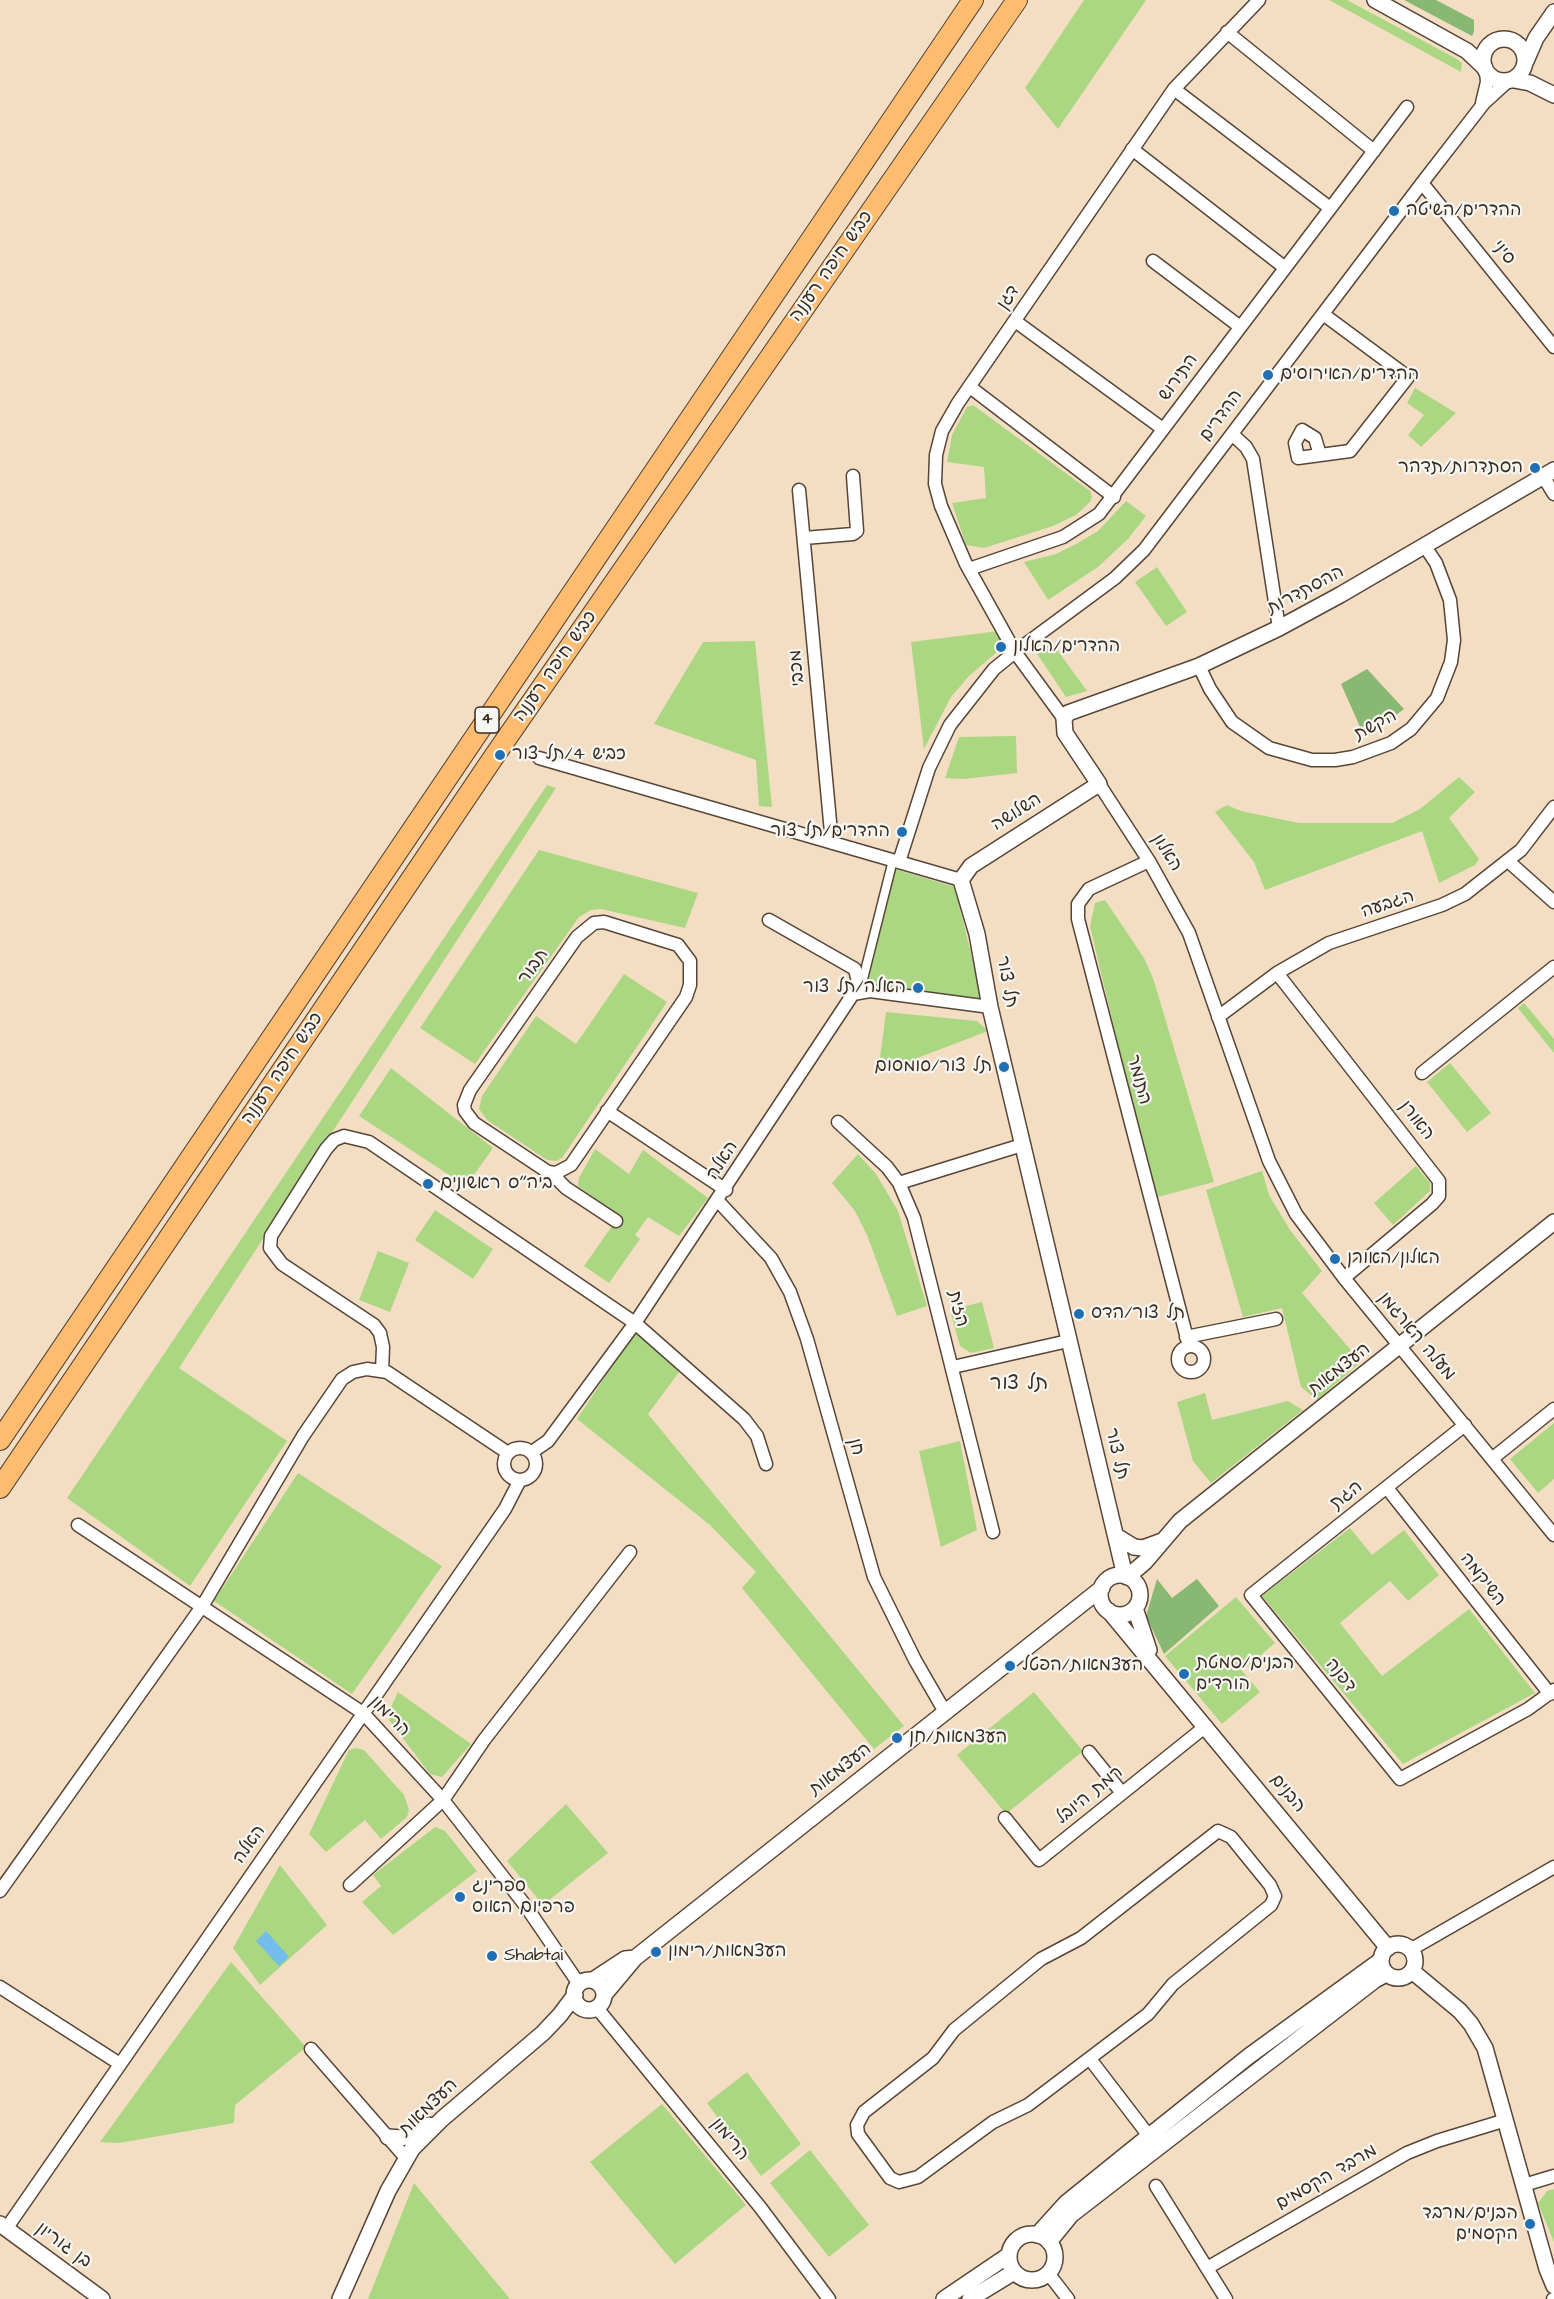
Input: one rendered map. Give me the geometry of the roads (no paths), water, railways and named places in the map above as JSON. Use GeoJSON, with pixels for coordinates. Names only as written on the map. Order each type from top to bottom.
{"type":"FeatureCollection","features":[{"type":"Feature","properties":{"kind":"highway","name":"כביש חיפה רעננה"},"geometry":{"type":"LineString","coordinates":[[0,1440],[973,0]]}},
{"type":"Feature","properties":{"kind":"highway","name":"כביש חיפה רעננה"},"geometry":{"type":"LineString","coordinates":[[0,1488],[493,758],[1017,0]]}},
{"type":"Feature","properties":{"kind":"street","name":"דגן"},"geometry":{"type":"LineString","coordinates":[[1015,652],[969,569],[941,506],[935,474],[936,455],[942,431],[1174,89],[1259,0]]}},
{"type":"Feature","properties":{"kind":"street"},"geometry":{"type":"LineString","coordinates":[[1375,0],[1454,42],[1476,58],[1495,80],[1511,80],[1554,95]]}},
{"type":"Feature","properties":{"kind":"street"},"geometry":{"type":"LineString","coordinates":[[1512,41],[1531,33],[1551,15]]}},
{"type":"Feature","properties":{"kind":"street"},"geometry":{"type":"LineString","coordinates":[[1511,80],[1525,64],[1551,15]]}},
{"type":"Feature","properties":{"kind":"street"},"geometry":{"type":"LineString","coordinates":[[1227,32],[1374,151]]}},
{"type":"Feature","properties":{"kind":"street"},"geometry":{"type":"LineString","coordinates":[[1454,42],[1472,45],[1492,43],[1503,39],[1512,41],[1520,46],[1525,64],[1539,88]]}},
{"type":"Feature","properties":{"kind":"street"},"geometry":{"type":"LineString","coordinates":[[1485,70],[1484,54],[1492,43]]}},
{"type":"Feature","properties":{"kind":"street","name":"ההדרים"},"geometry":{"type":"LineString","coordinates":[[1481,107],[1486,92],[1485,70]]}},
{"type":"Feature","properties":{"kind":"street","name":"ההדרים"},"geometry":{"type":"LineString","coordinates":[[896,861],[929,768],[950,725],[994,669],[1129,566],[1233,435],[1481,107],[1511,80]]}},
{"type":"Feature","properties":{"kind":"street"},"geometry":{"type":"LineString","coordinates":[[1174,89],[1329,208]]}},
{"type":"Feature","properties":{"kind":"street","name":"התירוש"},"geometry":{"type":"LineString","coordinates":[[969,569],[1063,537],[1099,514],[1239,326],[1407,107]]}},
{"type":"Feature","properties":{"kind":"street"},"geometry":{"type":"LineString","coordinates":[[1132,149],[1284,267]]}},
{"type":"Feature","properties":{"kind":"street","name":"סיני"},"geometry":{"type":"LineString","coordinates":[[1422,183],[1554,347]]}},
{"type":"Feature","properties":{"kind":"street"},"geometry":{"type":"LineString","coordinates":[[1153,261],[1239,326]]}},
{"type":"Feature","properties":{"kind":"street"},"geometry":{"type":"LineString","coordinates":[[1320,455],[1350,451],[1408,377],[1323,314]]}},
{"type":"Feature","properties":{"kind":"street"},"geometry":{"type":"LineString","coordinates":[[1015,321],[1163,429]]}},
{"type":"Feature","properties":{"kind":"street"},"geometry":{"type":"LineString","coordinates":[[970,387],[1113,497]]}},
{"type":"Feature","properties":{"kind":"street"},"geometry":{"type":"LineString","coordinates":[[1233,435],[1246,447],[1253,459],[1279,628]]}},
{"type":"Feature","properties":{"kind":"street"},"geometry":{"type":"LineString","coordinates":[[1549,473],[1554,494]]}},
{"type":"Feature","properties":{"kind":"street","name":"ההסתדרות"},"geometry":{"type":"LineString","coordinates":[[1064,718],[1080,708],[1199,666],[1279,628],[1549,473]]}},
{"type":"Feature","properties":{"kind":"street"},"geometry":{"type":"LineString","coordinates":[[804,538],[853,534],[857,531],[853,476]]}},
{"type":"Feature","properties":{"kind":"street","name":"מכבי"},"geometry":{"type":"LineString","coordinates":[[799,490],[832,843]]}},
{"type":"Feature","properties":{"kind":"street","name":"הקשת"},"geometry":{"type":"LineString","coordinates":[[1199,666],[1210,689],[1232,722],[1269,748],[1312,760],[1335,760],[1353,758],[1391,743],[1411,729],[1437,698],[1451,662],[1454,640],[1450,600],[1436,563],[1424,545]]}},
{"type":"Feature","properties":{"kind":"street"},"geometry":{"type":"LineString","coordinates":[[1015,652],[1064,718]]}},
{"type":"Feature","properties":{"kind":"street","name":"האלון"},"geometry":{"type":"LineString","coordinates":[[1064,718],[1065,733],[1071,744],[1149,861],[1189,933],[1218,1017]]}},
{"type":"Feature","properties":{"kind":"street"},"geometry":{"type":"LineString","coordinates":[[539,758],[961,880]]}},
{"type":"Feature","properties":{"kind":"street","name":"השלושה"},"geometry":{"type":"LineString","coordinates":[[961,880],[971,866],[1099,784]]}},
{"type":"Feature","properties":{"kind":"street","name":"הגבעה"},"geometry":{"type":"LineString","coordinates":[[1218,1017],[1277,973],[1329,943],[1442,905],[1465,894],[1508,861],[1531,838],[1554,807]]}},
{"type":"Feature","properties":{"kind":"street"},"geometry":{"type":"LineString","coordinates":[[860,991],[896,861]]}},
{"type":"Feature","properties":{"kind":"street","name":"התומר"},"geometry":{"type":"LineString","coordinates":[[1149,861],[1089,889],[1078,904],[1078,919],[1187,1342],[1276,1319]]}},
{"type":"Feature","properties":{"kind":"street"},"geometry":{"type":"LineString","coordinates":[[1508,861],[1554,902]]}},
{"type":"Feature","properties":{"kind":"street","name":"תל צור"},"geometry":{"type":"LineString","coordinates":[[961,880],[976,934],[990,1007],[1022,1145],[1116,1536],[1116,1580]]}},
{"type":"Feature","properties":{"kind":"street"},"geometry":{"type":"LineString","coordinates":[[769,920],[855,969],[860,991]]}},
{"type":"Feature","properties":{"kind":"street","name":"תבור"},"geometry":{"type":"LineString","coordinates":[[594,923],[614,924],[668,940],[684,952],[692,971],[686,997],[608,1112],[571,1165],[556,1173],[548,1172],[474,1123],[465,1111],[464,1105],[470,1090],[577,938],[594,923]]}},
{"type":"Feature","properties":{"kind":"street"},"geometry":{"type":"LineString","coordinates":[[1422,1073],[1554,968]]}},
{"type":"Feature","properties":{"kind":"street","name":"האורן"},"geometry":{"type":"LineString","coordinates":[[1277,973],[1439,1181],[1439,1196],[1432,1204],[1344,1278]]}},
{"type":"Feature","properties":{"kind":"street"},"geometry":{"type":"LineString","coordinates":[[860,991],[990,1007]]}},
{"type":"Feature","properties":{"kind":"street","name":"האלה"},"geometry":{"type":"LineString","coordinates":[[532,1452],[548,1441],[635,1323],[726,1190],[847,1001],[860,991]]}},
{"type":"Feature","properties":{"kind":"street","name":"מעלה הארגמן"},"geometry":{"type":"LineString","coordinates":[[1218,1017],[1277,1179],[1296,1214],[1344,1278],[1554,1535]]}},
{"type":"Feature","properties":{"kind":"street"},"geometry":{"type":"LineString","coordinates":[[608,1112],[726,1190]]}},
{"type":"Feature","properties":{"kind":"street","name":"הזית"},"geometry":{"type":"LineString","coordinates":[[838,1122],[870,1149],[899,1183],[920,1235],[993,1532]]}},
{"type":"Feature","properties":{"kind":"street"},"geometry":{"type":"LineString","coordinates":[[382,1371],[383,1347],[380,1333],[374,1325],[282,1264],[270,1248],[272,1236],[326,1149],[334,1140],[344,1136],[369,1142],[635,1323],[744,1419],[757,1436],[766,1464]]}},
{"type":"Feature","properties":{"kind":"street"},"geometry":{"type":"LineString","coordinates":[[899,1183],[1022,1145]]}},
{"type":"Feature","properties":{"kind":"street"},"geometry":{"type":"LineString","coordinates":[[556,1173],[558,1180],[566,1188],[616,1221]]}},
{"type":"Feature","properties":{"kind":"street","name":"חן"},"geometry":{"type":"LineString","coordinates":[[718,1201],[771,1258],[790,1292],[807,1339],[874,1577],[919,1669],[945,1712]]}},
{"type":"Feature","properties":{"kind":"street","name":"העצמאות"},"geometry":{"type":"LineString","coordinates":[[543,2033],[596,2004],[635,1958],[1071,1611],[1159,1547],[1180,1521],[1401,1347],[1554,1222]]}},
{"type":"Feature","properties":{"kind":"street"},"geometry":{"type":"LineString","coordinates":[[953,1367],[1068,1341]]}},
{"type":"Feature","properties":{"kind":"street"},"geometry":{"type":"LineString","coordinates":[[0,1891],[203,1605],[303,1436],[342,1379],[353,1372],[367,1369],[382,1371],[399,1379],[508,1453]]}},
{"type":"Feature","properties":{"kind":"street"},"geometry":{"type":"LineString","coordinates":[[1493,1458],[1554,1409]]}},
{"type":"Feature","properties":{"kind":"street","name":"הגת"},"geometry":{"type":"LineString","coordinates":[[1251,1595],[1465,1425]]}},
{"type":"Feature","properties":{"kind":"street"},"geometry":{"type":"LineString","coordinates":[[520,1447],[532,1452],[536,1460],[536,1470],[528,1478],[520,1480],[507,1472],[504,1463],[508,1453],[520,1447]]}},
{"type":"Feature","properties":{"kind":"street","name":"האלה"},"geometry":{"type":"LineString","coordinates":[[3,2227],[120,2064],[505,1509],[520,1480]]}},
{"type":"Feature","properties":{"kind":"street","name":"השיקמה"},"geometry":{"type":"LineString","coordinates":[[1387,1488],[1552,1692]]}},
{"type":"Feature","properties":{"kind":"street","name":"תל צור"},"geometry":{"type":"LineString","coordinates":[[1112,1520],[1116,1580]]}},
{"type":"Feature","properties":{"kind":"street","name":"הרימון"},"geometry":{"type":"LineString","coordinates":[[78,1525],[203,1605],[363,1713],[443,1800],[525,1905],[582,1986]]}},
{"type":"Feature","properties":{"kind":"street"},"geometry":{"type":"LineString","coordinates":[[1116,1536],[1134,1547],[1159,1547]]}},
{"type":"Feature","properties":{"kind":"street","name":"העצמאות"},"geometry":{"type":"LineString","coordinates":[[1140,1591],[1159,1547]]}},
{"type":"Feature","properties":{"kind":"street"},"geometry":{"type":"LineString","coordinates":[[350,1884],[443,1800],[484,1740],[630,1552]]}},
{"type":"Feature","properties":{"kind":"street"},"geometry":{"type":"LineString","coordinates":[[1116,1580],[1134,1581],[1140,1591],[1135,1608],[1124,1615],[1106,1609],[1116,1580]]}},
{"type":"Feature","properties":{"kind":"street","name":"דפנה"},"geometry":{"type":"LineString","coordinates":[[1251,1595],[1400,1779],[1528,1709],[1552,1692]]}},
{"type":"Feature","properties":{"kind":"street","name":"העצמאות"},"geometry":{"type":"LineString","coordinates":[[1071,1611],[1086,1606],[1106,1609]]}},
{"type":"Feature","properties":{"kind":"street","name":"הבנים"},"geometry":{"type":"LineString","coordinates":[[1135,1608],[1142,1634],[1156,1666]]}},
{"type":"Feature","properties":{"kind":"street","name":"הבנים"},"geometry":{"type":"LineString","coordinates":[[1106,1609],[1206,1726],[1385,1960]]}},
{"type":"Feature","properties":{"kind":"street","name":"רמת היובל"},"geometry":{"type":"LineString","coordinates":[[1005,1818],[1039,1860],[1206,1726]]}},
{"type":"Feature","properties":{"kind":"street"},"geometry":{"type":"LineString","coordinates":[[1089,1752],[1122,1793]]}},
{"type":"Feature","properties":{"kind":"street"},"geometry":{"type":"LineString","coordinates":[[1218,1831],[1225,1833],[1270,1885],[1275,1896],[1271,1905],[1173,1984],[1148,2014],[1090,2059],[1028,2105],[993,2122],[932,2168],[908,2181],[899,2182],[891,2178],[858,2134],[857,2125],[864,2112],[933,2058],[954,2030],[1041,1959],[1081,1938],[1208,1837],[1218,1831]]}},
{"type":"Feature","properties":{"kind":"street"},"geometry":{"type":"LineString","coordinates":[[1410,1950],[1554,1867]]}},
{"type":"Feature","properties":{"kind":"street"},"geometry":{"type":"LineString","coordinates":[[1043,2238],[1079,2192],[1249,2056],[1385,1960],[1402,1945],[1410,1950],[1415,1959],[1412,1971],[1402,1978],[1385,1960]]}},
{"type":"Feature","properties":{"kind":"street","name":"העצמאות"},"geometry":{"type":"LineString","coordinates":[[340,2299],[383,2200],[406,2158],[442,2118],[543,2033],[568,2007],[582,1986],[625,1959],[635,1958]]}},
{"type":"Feature","properties":{"kind":"street"},"geometry":{"type":"LineString","coordinates":[[944,2299],[1009,2255],[1018,2238],[1043,2238],[1375,1980],[1385,1960]]}},
{"type":"Feature","properties":{"kind":"street"},"geometry":{"type":"LineString","coordinates":[[1412,1971],[1460,2011],[1479,2035],[1490,2060],[1547,2269],[1554,2286]]}},
{"type":"Feature","properties":{"kind":"street"},"geometry":{"type":"LineString","coordinates":[[600,1984],[596,2004],[577,2003],[582,1986],[600,1984]]}},
{"type":"Feature","properties":{"kind":"street"},"geometry":{"type":"LineString","coordinates":[[0,1987],[120,2064]]}},
{"type":"Feature","properties":{"kind":"street","name":"הרימון"},"geometry":{"type":"LineString","coordinates":[[596,2004],[760,2207],[829,2299]]}},
{"type":"Feature","properties":{"kind":"street"},"geometry":{"type":"LineString","coordinates":[[311,2049],[406,2158]]}},
{"type":"Feature","properties":{"kind":"street"},"geometry":{"type":"LineString","coordinates":[[1090,2059],[1149,2136]]}},
{"type":"Feature","properties":{"kind":"street"},"geometry":{"type":"LineString","coordinates":[[388,2137],[402,2138],[442,2118]]}},
{"type":"Feature","properties":{"kind":"street","name":"מרבד הקסמים"},"geometry":{"type":"LineString","coordinates":[[1207,2268],[1407,2153],[1437,2141],[1506,2120]]}},
{"type":"Feature","properties":{"kind":"street"},"geometry":{"type":"LineString","coordinates":[[1524,2185],[1554,2176]]}},
{"type":"Feature","properties":{"kind":"street"},"geometry":{"type":"LineString","coordinates":[[1156,2186],[1226,2299]]}},
{"type":"Feature","properties":{"kind":"street","name":"בן גוריון"},"geometry":{"type":"LineString","coordinates":[[3,2227],[102,2299]]}},
{"type":"Feature","properties":{"kind":"street"},"geometry":{"type":"LineString","coordinates":[[1009,2255],[1014,2272],[1025,2280],[1034,2281],[1048,2273],[1055,2255],[1043,2238]]}},
{"type":"Feature","properties":{"kind":"street"},"geometry":{"type":"LineString","coordinates":[[970,2299],[1014,2272]]}},
{"type":"Feature","properties":{"kind":"street"},"geometry":{"type":"LineString","coordinates":[[1048,2273],[1068,2299]]}},
{"type":"Feature","properties":{"kind":"water"},"geometry":{"type":"Polygon","coordinates":[[[266,1931],[289,1957],[279,1966],[256,1941],[266,1931]]]}},
{"type":"Feature","properties":{"kind":"place","name":"ההדרים/השיטה"},"geometry":{"type":"Point","coordinates":[1394,211]}},
{"type":"Feature","properties":{"kind":"place","name":"ההדרים/האירוסים"},"geometry":{"type":"Point","coordinates":[1268,375]}},
{"type":"Feature","properties":{"kind":"place","name":"הסתדרות/תדהר"},"geometry":{"type":"Point","coordinates":[1535,468]}},
{"type":"Feature","properties":{"kind":"place","name":"ההדרים/האלון"},"geometry":{"type":"Point","coordinates":[1001,647]}},
{"type":"Feature","properties":{"kind":"place","name":"כביש 4/תל צור"},"geometry":{"type":"Point","coordinates":[500,755]}},
{"type":"Feature","properties":{"kind":"place","name":"ההדרים/תל צור"},"geometry":{"type":"Point","coordinates":[902,832]}},
{"type":"Feature","properties":{"kind":"place","name":"האלה/תל צור"},"geometry":{"type":"Point","coordinates":[918,988]}},
{"type":"Feature","properties":{"kind":"place","name":"תל צור/סומסום"},"geometry":{"type":"Point","coordinates":[1004,1067]}},
{"type":"Feature","properties":{"kind":"place","name":"ביה״ס ראשונים"},"geometry":{"type":"Point","coordinates":[428,1184]}},
{"type":"Feature","properties":{"kind":"place","name":"האלון/האורן"},"geometry":{"type":"Point","coordinates":[1335,1259]}},
{"type":"Feature","properties":{"kind":"place","name":"תל צור/הדס"},"geometry":{"type":"Point","coordinates":[1079,1314]}},
{"type":"Feature","properties":{"kind":"place","name":"העצמאות/הפטל"},"geometry":{"type":"Point","coordinates":[1010,1666]}},
{"type":"Feature","properties":{"kind":"place","name":"הבנים/סמטת הורדים"},"geometry":{"type":"Point","coordinates":[1184,1674]}},
{"type":"Feature","properties":{"kind":"place","name":"העצמאות/חן"},"geometry":{"type":"Point","coordinates":[897,1738]}},
{"type":"Feature","properties":{"kind":"place","name":"ספרינג פרפיום האוס"},"geometry":{"type":"Point","coordinates":[460,1897]}},
{"type":"Feature","properties":{"kind":"place","name":"העצמאות/רימון"},"geometry":{"type":"Point","coordinates":[656,1952]}},
{"type":"Feature","properties":{"kind":"place","name":"Shabtai"},"geometry":{"type":"Point","coordinates":[492,1956]}},
{"type":"Feature","properties":{"kind":"place","name":"הבנים/מרבד הקסמים"},"geometry":{"type":"Point","coordinates":[1530,2224]}},
{"type":"Feature","properties":{"kind":"district","name":"תל צור"},"geometry":{"type":"Point","coordinates":[1019,1385]}}]}
